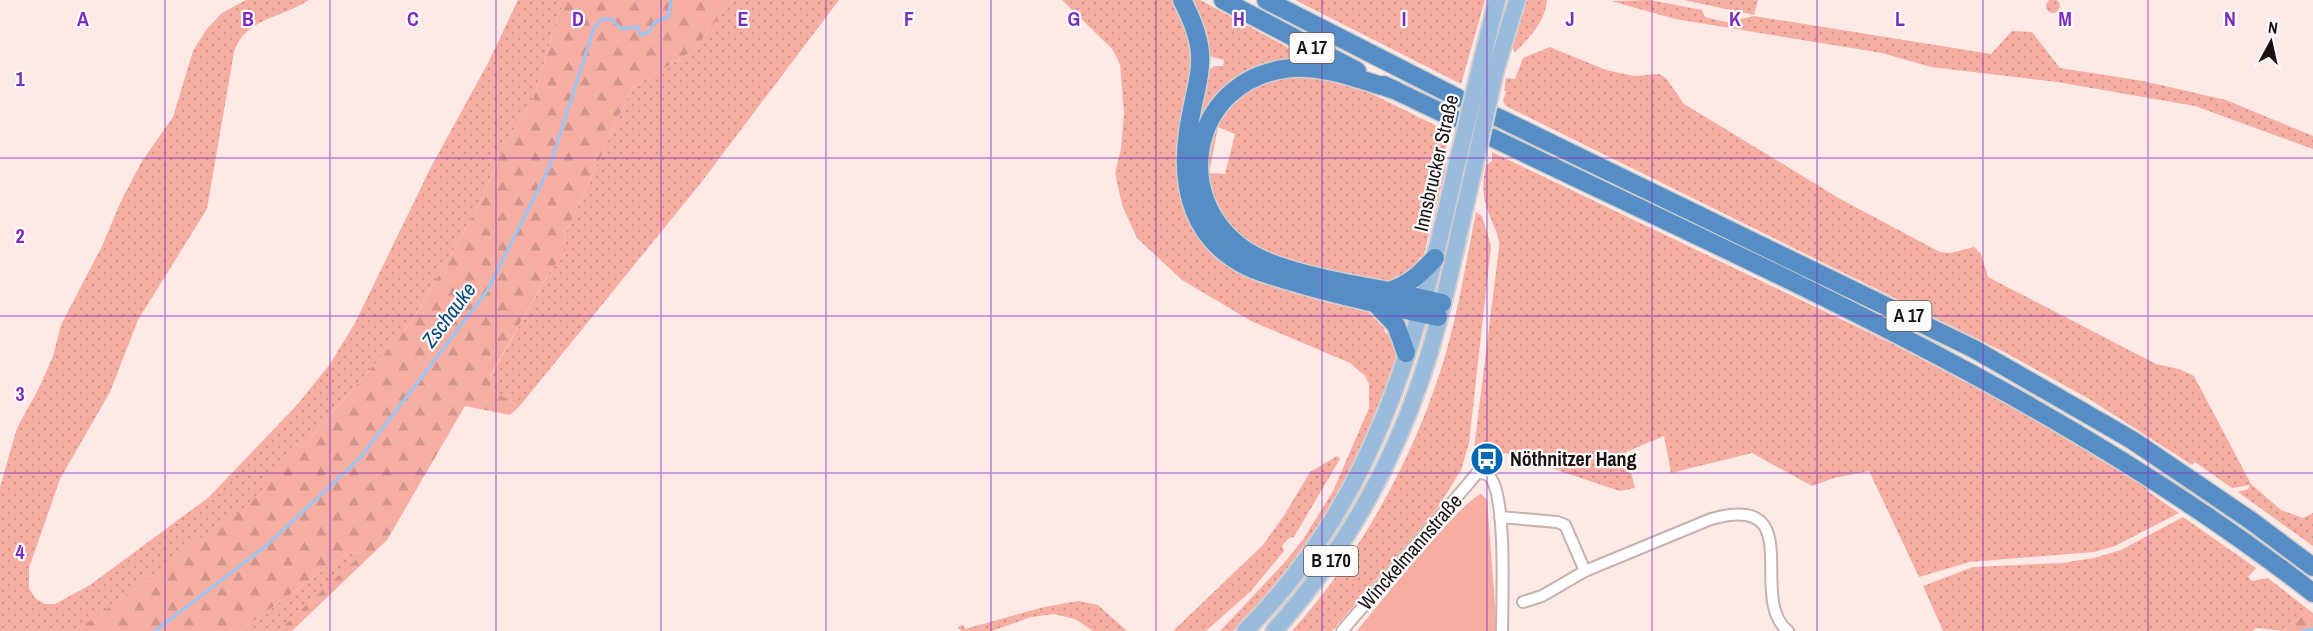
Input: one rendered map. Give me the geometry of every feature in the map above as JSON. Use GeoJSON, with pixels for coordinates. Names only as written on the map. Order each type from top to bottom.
{"type":"FeatureCollection","features":[{"type":"Feature","properties":{"kind":"highway"},"geometry":{"type":"LineString","coordinates":[[1182,0],[1199,37],[1202,59],[1184,161],[1186,186],[1193,211],[1208,235],[1230,257],[1248,267],[1317,290],[1382,297],[1418,276],[1435,258]]}},
{"type":"Feature","properties":{"kind":"highway","name":"A 17"},"geometry":{"type":"LineString","coordinates":[[1223,0],[1453,118]]}},
{"type":"Feature","properties":{"kind":"highway","name":"A 17"},"geometry":{"type":"LineString","coordinates":[[1266,0],[1297,18],[1458,98]]}},
{"type":"Feature","properties":{"kind":"highway"},"geometry":{"type":"LineString","coordinates":[[1280,0],[1297,18]]}},
{"type":"Feature","properties":{"kind":"highway"},"geometry":{"type":"LineString","coordinates":[[1395,90],[1320,70],[1286,68],[1251,79],[1229,95],[1209,121],[1199,152],[1198,170],[1201,189],[1214,219],[1231,240],[1247,252],[1289,268],[1382,297],[1440,310]]}},
{"type":"Feature","properties":{"kind":"highway","name":"A 17"},"geometry":{"type":"LineString","coordinates":[[1497,117],[1974,349],[2079,408],[2184,474],[2313,567]]}},
{"type":"Feature","properties":{"kind":"highway","name":"A 17"},"geometry":{"type":"LineString","coordinates":[[1493,138],[1964,367],[2038,408],[2165,485],[2313,593]]}},
{"type":"Feature","properties":{"kind":"highway"},"geometry":{"type":"LineString","coordinates":[[1382,297],[1396,325],[1406,353]]}},
{"type":"Feature","properties":{"kind":"main road","name":"Innsbrucker Straße"},"geometry":{"type":"LineString","coordinates":[[1440,310],[1472,177],[1497,0]]}},
{"type":"Feature","properties":{"kind":"main road","name":"Innsbrucker Straße"},"geometry":{"type":"LineString","coordinates":[[1406,353],[1435,258],[1456,168],[1488,68],[1517,0]]}},
{"type":"Feature","properties":{"kind":"main road","name":"B 170"},"geometry":{"type":"LineString","coordinates":[[1274,631],[1330,562],[1377,484],[1402,431],[1423,374],[1440,310]]}},
{"type":"Feature","properties":{"kind":"main road","name":"B 170"},"geometry":{"type":"LineString","coordinates":[[1245,631],[1288,585],[1340,511],[1392,400],[1406,353]]}},
{"type":"Feature","properties":{"kind":"street","name":"Winckelmannstraße"},"geometry":{"type":"LineString","coordinates":[[1342,631],[1477,473],[1490,477],[1496,490],[1500,517]]}},
{"type":"Feature","properties":{"kind":"street"},"geometry":{"type":"LineString","coordinates":[[1523,602],[1542,596],[1585,571],[1711,519],[1730,513],[1745,513],[1758,519],[1771,540],[1772,594],[1777,612],[1788,631]]}},
{"type":"Feature","properties":{"kind":"street"},"geometry":{"type":"LineString","coordinates":[[1502,631],[1500,517],[1557,522],[1565,525],[1585,571]]}},
{"type":"Feature","properties":{"kind":"green space"},"geometry":{"type":"Polygon","coordinates":[[[2053,-1],[2058,1],[2060,6],[2058,11],[2053,13],[2048,11],[2046,6],[2048,1],[2053,-1]]]}},
{"type":"Feature","properties":{"kind":"green space"},"geometry":{"type":"Polygon","coordinates":[[[246,0],[309,0],[255,25],[239,41],[234,52],[207,209],[138,320],[110,392],[60,479],[29,568],[29,588],[35,598],[45,604],[55,604],[90,585],[209,497],[297,405],[330,364],[355,323],[431,167],[488,63],[518,0],[570,0],[559,12],[533,100],[507,140],[476,211],[411,323],[304,445],[293,446],[266,489],[238,514],[190,546],[98,617],[73,631],[0,631],[0,487],[17,428],[40,386],[53,356],[61,325],[102,246],[121,201],[142,161],[173,117],[193,51],[206,30],[222,13],[246,0]]]}},
{"type":"Feature","properties":{"kind":"green space"},"geometry":{"type":"Polygon","coordinates":[[[570,0],[732,0],[694,50],[632,88],[564,237],[566,253],[550,271],[490,376],[495,391],[519,407],[510,415],[465,406],[387,540],[292,631],[278,631],[362,554],[348,552],[240,631],[73,631],[118,601],[266,489],[267,474],[293,446],[304,445],[411,323],[476,211],[507,140],[533,100],[559,12],[570,0]]]}},
{"type":"Feature","properties":{"kind":"green space"},"geometry":{"type":"Polygon","coordinates":[[[732,0],[839,0],[700,184],[519,407],[495,391],[490,377],[550,271],[566,253],[564,237],[632,88],[694,50],[732,0]]]}},
{"type":"Feature","properties":{"kind":"green space"},"geometry":{"type":"Polygon","coordinates":[[[1062,0],[1174,0],[1180,7],[1194,57],[1177,170],[1289,288],[1317,300],[1368,312],[1384,328],[1385,333],[1390,334],[1397,348],[1391,388],[1337,500],[1274,587],[1233,631],[1220,631],[1284,563],[1304,538],[1333,491],[1369,408],[1369,384],[1365,376],[1350,363],[1251,321],[1182,280],[1137,238],[1122,205],[1115,173],[1121,149],[1124,113],[1120,64],[1112,49],[1062,0]]]}},
{"type":"Feature","properties":{"kind":"green space"},"geometry":{"type":"Polygon","coordinates":[[[1191,0],[1200,0],[1315,62],[1266,68],[1200,130],[1220,238],[1196,127],[1208,71],[1214,66],[1223,66],[1224,60],[1209,56],[1191,0]]]}},
{"type":"Feature","properties":{"kind":"green space"},"geometry":{"type":"Polygon","coordinates":[[[1295,0],[1485,0],[1461,84],[1295,0]]]}},
{"type":"Feature","properties":{"kind":"green space"},"geometry":{"type":"Polygon","coordinates":[[[1527,0],[1547,0],[1546,8],[1531,35],[1515,52],[1512,47],[1527,0]]]}},
{"type":"Feature","properties":{"kind":"green space"},"geometry":{"type":"Polygon","coordinates":[[[1650,0],[1702,10],[1705,17],[1726,22],[1754,16],[1991,54],[2012,31],[2032,32],[2060,68],[2143,81],[2226,100],[2313,136],[2313,149],[2195,106],[2057,82],[1931,67],[1882,53],[1675,19],[1611,1],[1650,0]]]}},
{"type":"Feature","properties":{"kind":"green space"},"geometry":{"type":"Polygon","coordinates":[[[1684,0],[1758,0],[1754,15],[1684,0]]]}},
{"type":"Feature","properties":{"kind":"green space"},"geometry":{"type":"Polygon","coordinates":[[[1550,47],[1606,70],[1634,76],[1659,74],[1666,78],[1684,104],[1842,200],[1940,252],[1951,253],[1974,247],[1981,254],[1988,277],[2156,364],[2179,369],[2194,376],[2251,484],[2281,510],[2303,518],[2313,513],[2313,546],[2238,492],[2248,489],[2250,485],[2232,488],[2195,462],[2192,465],[2089,399],[2006,353],[1506,106],[1503,101],[1506,78],[1515,79],[1523,58],[1550,47]]]}},
{"type":"Feature","properties":{"kind":"green space"},"geometry":{"type":"Polygon","coordinates":[[[1315,74],[1360,88],[1449,132],[1443,162],[1446,163],[1444,175],[1423,258],[1420,257],[1414,268],[1400,278],[1390,281],[1371,281],[1267,257],[1250,249],[1211,206],[1204,154],[1224,108],[1270,76],[1315,74]],[[1218,127],[1209,173],[1225,174],[1235,134],[1218,127]]]}},
{"type":"Feature","properties":{"kind":"green space"},"geometry":{"type":"Polygon","coordinates":[[[1492,152],[1895,345],[2020,411],[2147,488],[2146,490],[2179,513],[2115,546],[2094,552],[1970,562],[1919,577],[1869,471],[1834,478],[1812,486],[1752,453],[1671,473],[1664,436],[1626,452],[1635,488],[1620,491],[1506,453],[1499,455],[1498,465],[1492,461],[1473,457],[1499,247],[1483,190],[1486,165],[1492,161],[1492,152]]]}},
{"type":"Feature","properties":{"kind":"green space"},"geometry":{"type":"Polygon","coordinates":[[[1476,212],[1482,216],[1491,246],[1469,443],[1461,470],[1437,509],[1332,631],[1292,631],[1317,602],[1362,538],[1382,505],[1416,435],[1443,363],[1476,212]]]}},
{"type":"Feature","properties":{"kind":"green space"},"geometry":{"type":"Polygon","coordinates":[[[1337,456],[1340,459],[1294,537],[1289,538],[1282,546],[1284,551],[1251,591],[1206,631],[1173,631],[1263,545],[1310,472],[1337,456]]]}},
{"type":"Feature","properties":{"kind":"green space"},"geometry":{"type":"Polygon","coordinates":[[[1481,494],[1487,500],[1497,631],[1357,631],[1438,534],[1481,494]]]}},
{"type":"Feature","properties":{"kind":"green space"},"geometry":{"type":"Polygon","coordinates":[[[2183,517],[2256,568],[2248,577],[2252,581],[2268,578],[2309,610],[2283,631],[2257,628],[2252,631],[1943,631],[1923,586],[1973,567],[2062,563],[2094,558],[2121,550],[2183,517]]]}},
{"type":"Feature","properties":{"kind":"green space"},"geometry":{"type":"Polygon","coordinates":[[[348,552],[363,554],[278,631],[240,631],[348,552]]]}},
{"type":"Feature","properties":{"kind":"green space"},"geometry":{"type":"Polygon","coordinates":[[[1078,601],[1098,605],[1127,631],[1093,631],[1075,619],[1054,614],[1031,617],[992,631],[962,631],[957,627],[963,625],[965,629],[1044,607],[1078,601]]]}},
{"type":"Feature","properties":{"kind":"green space"},"geometry":{"type":"Polygon","coordinates":[[[2309,610],[2313,613],[2313,631],[2283,631],[2309,610]]]}},
{"type":"Feature","properties":{"kind":"waterway","name":"Zschauke"},"geometry":{"type":"LineString","coordinates":[[155,631],[266,546],[360,458],[487,291],[549,168],[594,28],[602,19],[611,19],[622,29],[638,27],[641,35],[649,32],[655,22],[668,17],[671,0]]}},
{"type":"Feature","properties":{"kind":"waterway"},"geometry":{"type":"LineString","coordinates":[[2303,631],[2313,629]]}},
{"type":"Feature","properties":{"kind":"place","name":"Nöthnitzer Hang"},"geometry":{"type":"Point","coordinates":[1487,459]}}]}
